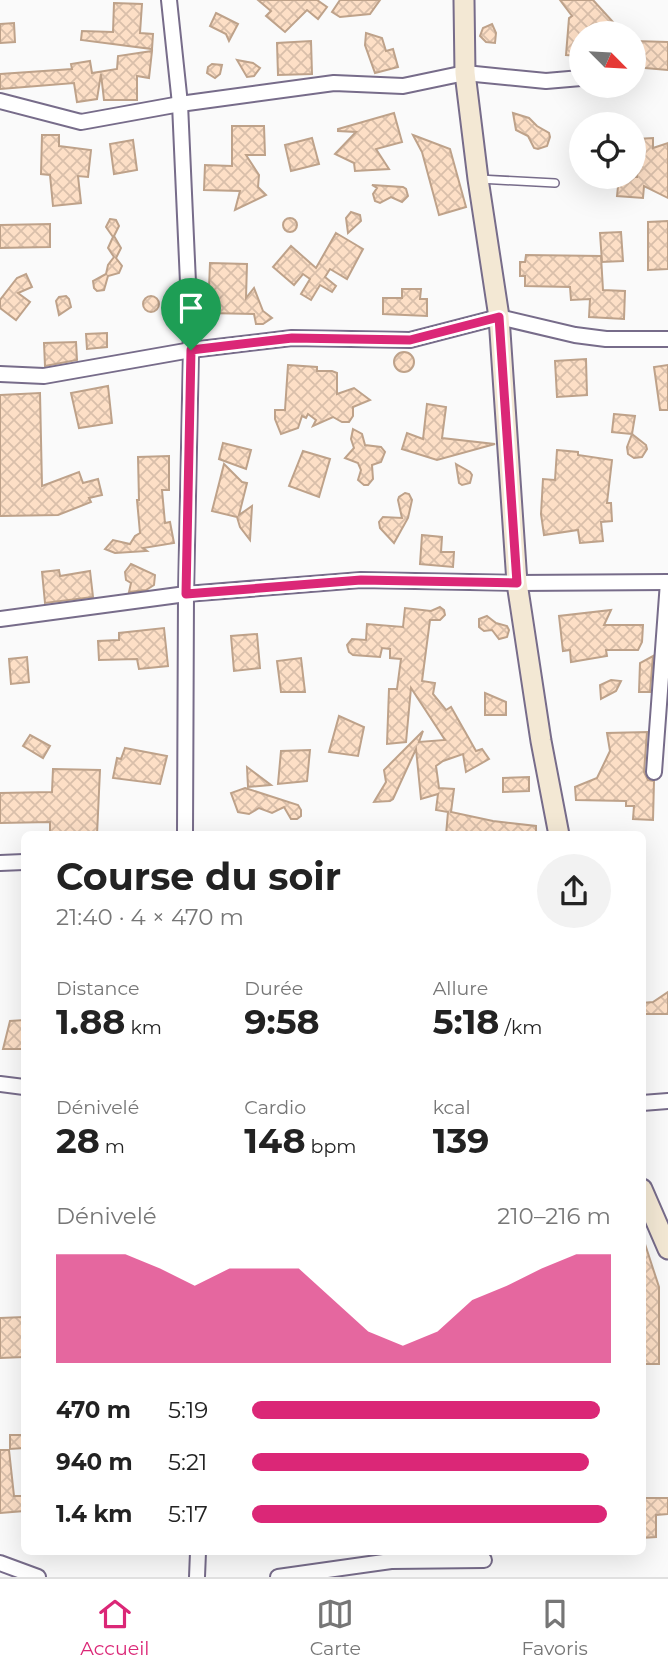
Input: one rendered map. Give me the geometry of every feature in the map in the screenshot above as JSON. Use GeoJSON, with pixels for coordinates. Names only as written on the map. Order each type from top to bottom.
{"type":"FeatureCollection","features":[{"type":"Feature","properties":{"kind":"main road"},"geometry":{"type":"LineString","coordinates":[[464,0],[465,74],[499,317],[517,583],[541,741],[558,831]]}},
{"type":"Feature","properties":{"kind":"main road"},"geometry":{"type":"LineString","coordinates":[[646,1198],[668,1249]]}},
{"type":"Feature","properties":{"kind":"street"},"geometry":{"type":"LineString","coordinates":[[169,0],[180,104],[191,350],[184,831]]}},
{"type":"Feature","properties":{"kind":"street"},"geometry":{"type":"LineString","coordinates":[[0,101],[81,122],[180,104],[334,83],[402,86],[465,74],[546,81],[569,79]]}},
{"type":"Feature","properties":{"kind":"street"},"geometry":{"type":"LineString","coordinates":[[0,374],[44,376],[191,350],[292,338],[410,340],[499,317],[575,335],[606,339],[668,338]]}},
{"type":"Feature","properties":{"kind":"street"},"geometry":{"type":"LineString","coordinates":[[0,619],[186,594],[361,580],[668,582],[654,772]]}},
{"type":"Feature","properties":{"kind":"street"},"geometry":{"type":"LineString","coordinates":[[0,863],[21,862]]}},
{"type":"Feature","properties":{"kind":"street"},"geometry":{"type":"LineString","coordinates":[[0,1084],[21,1087]]}},
{"type":"Feature","properties":{"kind":"street"},"geometry":{"type":"LineString","coordinates":[[646,1102],[668,1101]]}},
{"type":"Feature","properties":{"kind":"street"},"geometry":{"type":"LineString","coordinates":[[197,1577],[198,1555]]}},
{"type":"Feature","properties":{"kind":"street"},"geometry":{"type":"LineString","coordinates":[[278,1577],[391,1561],[484,1560]]}},
{"type":"Feature","properties":{"kind":"street"},"geometry":{"type":"LineString","coordinates":[[0,1563],[38,1577]]}},
{"type":"Feature","properties":{"kind":"lane"},"geometry":{"type":"LineString","coordinates":[[478,179],[555,183]]}},
{"type":"Feature","properties":{"kind":"building"},"geometry":{"type":"Polygon","coordinates":[[[258,0],[317,0],[327,7],[318,19],[307,10],[285,32],[266,16],[271,11],[258,0]]]}},
{"type":"Feature","properties":{"kind":"building"},"geometry":{"type":"Polygon","coordinates":[[[340,0],[380,0],[370,14],[340,17],[332,12],[340,0]]]}},
{"type":"Feature","properties":{"kind":"building"},"geometry":{"type":"Polygon","coordinates":[[[560,0],[593,0],[612,21],[569,21],[569,55],[566,55],[569,18],[572,16],[560,0]]]}},
{"type":"Feature","properties":{"kind":"building"},"geometry":{"type":"Polygon","coordinates":[[[114,3],[142,4],[140,33],[153,34],[152,49],[81,40],[82,31],[113,32],[114,3]]]}},
{"type":"Feature","properties":{"kind":"building"},"geometry":{"type":"Polygon","coordinates":[[[216,13],[238,24],[229,41],[226,34],[210,26],[216,13]]]}},
{"type":"Feature","properties":{"kind":"building"},"geometry":{"type":"Polygon","coordinates":[[[14,23],[15,42],[0,43],[0,24],[14,23]]]}},
{"type":"Feature","properties":{"kind":"building"},"geometry":{"type":"Polygon","coordinates":[[[492,24],[496,33],[495,43],[486,42],[480,36],[483,28],[492,24]]]}},
{"type":"Feature","properties":{"kind":"building"},"geometry":{"type":"Polygon","coordinates":[[[366,33],[382,38],[386,51],[393,49],[398,67],[375,73],[365,45],[366,33]]]}},
{"type":"Feature","properties":{"kind":"building"},"geometry":{"type":"Polygon","coordinates":[[[311,41],[312,74],[278,75],[277,43],[311,41]]]}},
{"type":"Feature","properties":{"kind":"building"},"geometry":{"type":"Polygon","coordinates":[[[646,41],[668,42],[668,70],[646,68],[646,41]]]}},
{"type":"Feature","properties":{"kind":"building"},"geometry":{"type":"Polygon","coordinates":[[[152,51],[149,78],[137,76],[137,100],[104,100],[101,74],[97,99],[77,102],[74,83],[0,89],[0,74],[72,69],[71,64],[90,61],[92,73],[117,69],[118,56],[152,51]]]}},
{"type":"Feature","properties":{"kind":"building"},"geometry":{"type":"Polygon","coordinates":[[[237,60],[253,63],[260,68],[254,76],[247,77],[237,60]]]}},
{"type":"Feature","properties":{"kind":"building"},"geometry":{"type":"Polygon","coordinates":[[[212,64],[222,65],[220,74],[215,78],[207,73],[212,64]]]}},
{"type":"Feature","properties":{"kind":"building"},"geometry":{"type":"Polygon","coordinates":[[[394,113],[402,142],[376,149],[389,169],[355,171],[354,163],[335,154],[356,132],[338,129],[394,113]]]}},
{"type":"Feature","properties":{"kind":"building"},"geometry":{"type":"Polygon","coordinates":[[[513,113],[529,118],[549,133],[547,146],[534,148],[528,136],[516,130],[513,113]]]}},
{"type":"Feature","properties":{"kind":"building"},"geometry":{"type":"Polygon","coordinates":[[[232,126],[264,126],[265,155],[246,155],[259,175],[258,187],[266,195],[235,210],[240,191],[204,190],[205,165],[232,166],[232,126]]]}},
{"type":"Feature","properties":{"kind":"building"},"geometry":{"type":"Polygon","coordinates":[[[42,135],[59,135],[59,146],[91,150],[88,177],[78,176],[81,203],[53,206],[50,175],[41,174],[42,135]]]}},
{"type":"Feature","properties":{"kind":"building"},"geometry":{"type":"Polygon","coordinates":[[[413,135],[450,149],[466,207],[439,215],[422,152],[413,135]]]}},
{"type":"Feature","properties":{"kind":"building"},"geometry":{"type":"Polygon","coordinates":[[[312,138],[319,164],[291,171],[285,145],[312,138]]]}},
{"type":"Feature","properties":{"kind":"building"},"geometry":{"type":"Polygon","coordinates":[[[646,138],[653,138],[653,148],[668,143],[668,198],[646,187],[646,138]]]}},
{"type":"Feature","properties":{"kind":"building"},"geometry":{"type":"Polygon","coordinates":[[[133,140],[137,170],[114,174],[110,144],[133,140]]]}},
{"type":"Feature","properties":{"kind":"building"},"geometry":{"type":"Polygon","coordinates":[[[372,185],[403,187],[408,196],[402,202],[391,197],[380,203],[375,201],[373,194],[377,188],[372,185]]]}},
{"type":"Feature","properties":{"kind":"building"},"geometry":{"type":"Polygon","coordinates":[[[618,189],[644,189],[643,198],[617,196],[618,189]]]}},
{"type":"Feature","properties":{"kind":"building"},"geometry":{"type":"Polygon","coordinates":[[[351,212],[360,215],[361,221],[348,233],[346,218],[351,212]]]}},
{"type":"Feature","properties":{"kind":"building"},"geometry":{"type":"Polygon","coordinates":[[[287,218],[293,218],[297,225],[293,232],[287,232],[283,228],[283,222],[287,218]]]}},
{"type":"Feature","properties":{"kind":"building"},"geometry":{"type":"Polygon","coordinates":[[[110,219],[116,220],[119,226],[114,236],[121,248],[116,258],[122,266],[119,273],[108,276],[104,290],[97,291],[93,281],[106,274],[114,257],[108,248],[113,237],[106,227],[110,219]]]}},
{"type":"Feature","properties":{"kind":"building"},"geometry":{"type":"Polygon","coordinates":[[[668,221],[668,269],[648,270],[648,222],[668,221]]]}},
{"type":"Feature","properties":{"kind":"building"},"geometry":{"type":"Polygon","coordinates":[[[50,224],[50,247],[0,248],[0,225],[50,224]]]}},
{"type":"Feature","properties":{"kind":"building"},"geometry":{"type":"Polygon","coordinates":[[[621,232],[623,261],[602,262],[600,233],[621,232]]]}},
{"type":"Feature","properties":{"kind":"building"},"geometry":{"type":"Polygon","coordinates":[[[336,233],[363,249],[347,279],[330,269],[325,277],[336,286],[332,292],[320,285],[311,300],[301,294],[310,279],[303,274],[294,285],[273,267],[291,246],[316,268],[336,233]]]}},
{"type":"Feature","properties":{"kind":"building"},"geometry":{"type":"Polygon","coordinates":[[[526,255],[601,256],[603,290],[625,291],[624,319],[589,317],[590,299],[571,300],[570,287],[525,286],[525,276],[520,276],[520,262],[525,262],[526,255]]]}},
{"type":"Feature","properties":{"kind":"building"},"geometry":{"type":"Polygon","coordinates":[[[210,263],[247,264],[246,298],[254,288],[263,311],[272,318],[263,324],[256,324],[254,314],[208,313],[210,263]]]}},
{"type":"Feature","properties":{"kind":"building"},"geometry":{"type":"Polygon","coordinates":[[[26,274],[32,287],[18,293],[30,302],[16,320],[0,308],[0,300],[17,278],[26,274]]]}},
{"type":"Feature","properties":{"kind":"building"},"geometry":{"type":"Polygon","coordinates":[[[402,289],[421,289],[420,299],[427,299],[427,316],[383,314],[383,298],[402,298],[402,289]]]}},
{"type":"Feature","properties":{"kind":"building"},"geometry":{"type":"Polygon","coordinates":[[[66,296],[71,307],[59,315],[56,301],[59,297],[66,296]]]}},
{"type":"Feature","properties":{"kind":"building"},"geometry":{"type":"Polygon","coordinates":[[[151,296],[157,298],[157,310],[151,312],[145,310],[143,304],[145,298],[151,296]]]}},
{"type":"Feature","properties":{"kind":"building"},"geometry":{"type":"Polygon","coordinates":[[[107,333],[107,347],[87,349],[86,334],[107,333]]]}},
{"type":"Feature","properties":{"kind":"building"},"geometry":{"type":"Polygon","coordinates":[[[76,342],[77,360],[45,366],[44,343],[76,342]]]}},
{"type":"Feature","properties":{"kind":"building"},"geometry":{"type":"Polygon","coordinates":[[[404,352],[411,355],[414,362],[411,369],[404,372],[397,369],[394,362],[397,355],[404,352]]]}},
{"type":"Feature","properties":{"kind":"building"},"geometry":{"type":"Polygon","coordinates":[[[586,359],[587,395],[557,397],[555,361],[586,359]]]}},
{"type":"Feature","properties":{"kind":"building"},"geometry":{"type":"Polygon","coordinates":[[[288,365],[317,367],[317,371],[337,373],[337,394],[354,388],[370,400],[353,407],[353,416],[349,422],[333,417],[313,426],[316,420],[308,414],[306,418],[302,416],[298,428],[281,434],[275,419],[275,410],[285,410],[288,365]]]}},
{"type":"Feature","properties":{"kind":"building"},"geometry":{"type":"Polygon","coordinates":[[[668,365],[668,410],[660,410],[654,367],[668,365]]]}},
{"type":"Feature","properties":{"kind":"building"},"geometry":{"type":"Polygon","coordinates":[[[108,386],[112,423],[79,428],[71,393],[108,386]]]}},
{"type":"Feature","properties":{"kind":"building"},"geometry":{"type":"Polygon","coordinates":[[[40,393],[42,486],[79,472],[83,483],[98,479],[102,495],[89,498],[91,502],[58,515],[0,516],[0,395],[40,393]]]}},
{"type":"Feature","properties":{"kind":"building"},"geometry":{"type":"Polygon","coordinates":[[[427,404],[446,407],[442,438],[495,444],[437,460],[402,449],[407,433],[423,439],[427,404]]]}},
{"type":"Feature","properties":{"kind":"building"},"geometry":{"type":"Polygon","coordinates":[[[614,414],[635,416],[632,434],[612,432],[614,414]]]}},
{"type":"Feature","properties":{"kind":"building"},"geometry":{"type":"Polygon","coordinates":[[[353,429],[362,434],[365,445],[381,447],[385,452],[381,462],[372,465],[373,479],[368,485],[358,480],[361,470],[358,463],[345,458],[354,448],[351,439],[353,429]]]}},
{"type":"Feature","properties":{"kind":"building"},"geometry":{"type":"Polygon","coordinates":[[[632,434],[646,445],[647,449],[642,457],[634,458],[628,454],[627,447],[632,434]]]}},
{"type":"Feature","properties":{"kind":"building"},"geometry":{"type":"Polygon","coordinates":[[[223,443],[251,450],[246,469],[219,459],[223,443]]]}},
{"type":"Feature","properties":{"kind":"building"},"geometry":{"type":"Polygon","coordinates":[[[557,450],[612,460],[607,503],[611,503],[612,521],[601,522],[603,541],[580,543],[578,530],[544,535],[541,514],[543,479],[555,480],[557,450]]]}},
{"type":"Feature","properties":{"kind":"building"},"geometry":{"type":"Polygon","coordinates":[[[303,451],[330,459],[319,497],[289,486],[303,451]]]}},
{"type":"Feature","properties":{"kind":"building"},"geometry":{"type":"Polygon","coordinates":[[[169,456],[169,490],[162,490],[165,523],[170,522],[174,543],[143,548],[147,551],[115,553],[105,549],[113,540],[130,544],[140,533],[137,500],[138,457],[169,456]]]}},
{"type":"Feature","properties":{"kind":"building"},"geometry":{"type":"Polygon","coordinates":[[[224,464],[242,482],[247,483],[239,515],[252,506],[250,540],[240,527],[237,517],[212,511],[224,464]]]}},
{"type":"Feature","properties":{"kind":"building"},"geometry":{"type":"Polygon","coordinates":[[[456,464],[470,472],[470,483],[459,483],[456,464]]]}},
{"type":"Feature","properties":{"kind":"building"},"geometry":{"type":"Polygon","coordinates":[[[405,493],[409,494],[412,500],[408,518],[394,543],[380,528],[379,522],[383,517],[402,518],[398,500],[405,493]]]}},
{"type":"Feature","properties":{"kind":"building"},"geometry":{"type":"Polygon","coordinates":[[[422,535],[442,537],[441,552],[454,552],[453,567],[420,564],[422,535]]]}},
{"type":"Feature","properties":{"kind":"building"},"geometry":{"type":"Polygon","coordinates":[[[131,564],[155,575],[154,585],[146,590],[129,592],[131,583],[126,580],[125,572],[131,564]]]}},
{"type":"Feature","properties":{"kind":"building"},"geometry":{"type":"Polygon","coordinates":[[[59,570],[60,576],[90,571],[93,597],[45,603],[42,572],[59,570]]]}},
{"type":"Feature","properties":{"kind":"building"},"geometry":{"type":"Polygon","coordinates":[[[440,607],[445,615],[440,620],[430,620],[422,681],[435,683],[433,694],[446,710],[451,707],[476,751],[482,749],[489,759],[466,772],[463,754],[443,761],[436,766],[439,788],[454,789],[451,812],[536,826],[536,831],[446,831],[448,812],[436,810],[438,794],[421,799],[416,749],[393,799],[374,802],[386,782],[384,770],[423,731],[419,742],[445,740],[411,688],[406,742],[387,744],[389,689],[397,689],[401,659],[390,658],[390,649],[382,648],[380,657],[353,655],[347,645],[352,639],[366,640],[367,624],[403,627],[405,608],[431,611],[440,607]]]}},
{"type":"Feature","properties":{"kind":"building"},"geometry":{"type":"Polygon","coordinates":[[[611,610],[604,625],[643,625],[642,642],[638,650],[606,650],[607,656],[571,662],[570,650],[563,651],[559,616],[611,610]]]}},
{"type":"Feature","properties":{"kind":"building"},"geometry":{"type":"Polygon","coordinates":[[[487,616],[496,623],[507,626],[507,637],[499,639],[492,630],[484,631],[479,627],[479,619],[487,616]]]}},
{"type":"Feature","properties":{"kind":"building"},"geometry":{"type":"Polygon","coordinates":[[[164,628],[168,666],[139,669],[137,659],[99,660],[98,641],[119,640],[119,633],[164,628]]]}},
{"type":"Feature","properties":{"kind":"building"},"geometry":{"type":"Polygon","coordinates":[[[257,634],[260,668],[234,671],[231,636],[257,634]]]}},
{"type":"Feature","properties":{"kind":"building"},"geometry":{"type":"Polygon","coordinates":[[[653,656],[650,692],[639,692],[640,663],[653,656]]]}},
{"type":"Feature","properties":{"kind":"building"},"geometry":{"type":"Polygon","coordinates":[[[27,657],[29,682],[11,684],[9,659],[27,657]]]}},
{"type":"Feature","properties":{"kind":"building"},"geometry":{"type":"Polygon","coordinates":[[[301,658],[305,692],[281,692],[277,661],[301,658]]]}},
{"type":"Feature","properties":{"kind":"building"},"geometry":{"type":"Polygon","coordinates":[[[611,680],[621,681],[616,691],[601,699],[600,685],[611,680]]]}},
{"type":"Feature","properties":{"kind":"building"},"geometry":{"type":"Polygon","coordinates":[[[485,693],[506,702],[506,715],[485,715],[485,693]]]}},
{"type":"Feature","properties":{"kind":"building"},"geometry":{"type":"Polygon","coordinates":[[[339,716],[364,727],[358,756],[329,752],[339,716]]]}},
{"type":"Feature","properties":{"kind":"building"},"geometry":{"type":"Polygon","coordinates":[[[647,732],[644,772],[648,780],[654,781],[653,820],[633,819],[634,806],[626,806],[626,801],[576,800],[575,787],[597,778],[610,751],[607,733],[647,732]]]}},
{"type":"Feature","properties":{"kind":"building"},"geometry":{"type":"Polygon","coordinates":[[[30,735],[50,746],[43,758],[23,746],[30,735]]]}},
{"type":"Feature","properties":{"kind":"building"},"geometry":{"type":"Polygon","coordinates":[[[125,748],[167,756],[160,784],[113,778],[117,758],[121,759],[125,748]]]}},
{"type":"Feature","properties":{"kind":"building"},"geometry":{"type":"Polygon","coordinates":[[[310,750],[307,781],[278,784],[281,751],[310,750]]]}},
{"type":"Feature","properties":{"kind":"building"},"geometry":{"type":"Polygon","coordinates":[[[247,767],[271,785],[248,787],[247,767]]]}},
{"type":"Feature","properties":{"kind":"building"},"geometry":{"type":"Polygon","coordinates":[[[53,769],[100,770],[97,831],[50,831],[50,822],[0,823],[0,793],[52,792],[53,769]]]}},
{"type":"Feature","properties":{"kind":"building"},"geometry":{"type":"Polygon","coordinates":[[[529,777],[529,791],[503,792],[503,778],[529,777]]]}},
{"type":"Feature","properties":{"kind":"building"},"geometry":{"type":"Polygon","coordinates":[[[245,788],[298,805],[301,816],[291,819],[284,807],[272,813],[259,808],[249,814],[238,812],[231,793],[245,788]]]}},
{"type":"Feature","properties":{"kind":"building"},"geometry":{"type":"Polygon","coordinates":[[[668,992],[668,1014],[646,1014],[646,1003],[653,1002],[668,992]]]}},
{"type":"Feature","properties":{"kind":"building"},"geometry":{"type":"Polygon","coordinates":[[[21,1020],[21,1049],[3,1049],[10,1021],[21,1020]]]}},
{"type":"Feature","properties":{"kind":"building"},"geometry":{"type":"Polygon","coordinates":[[[646,1247],[659,1287],[659,1364],[646,1364],[646,1247]]]}},
{"type":"Feature","properties":{"kind":"building"},"geometry":{"type":"Polygon","coordinates":[[[21,1317],[21,1357],[0,1358],[0,1318],[21,1317]]]}},
{"type":"Feature","properties":{"kind":"building"},"geometry":{"type":"Polygon","coordinates":[[[10,1435],[21,1435],[21,1448],[10,1449],[10,1435]]]}},
{"type":"Feature","properties":{"kind":"building"},"geometry":{"type":"Polygon","coordinates":[[[0,1450],[9,1450],[14,1496],[21,1496],[21,1511],[0,1513],[0,1450]]]}},
{"type":"Feature","properties":{"kind":"building"},"geometry":{"type":"Polygon","coordinates":[[[646,1498],[668,1498],[668,1514],[656,1515],[656,1537],[646,1538],[646,1498]]]}},
{"type":"Feature","properties":{"kind":"route"},"geometry":{"type":"LineString","coordinates":[[499,317],[517,583],[361,580],[186,594],[191,350],[292,338],[410,340],[499,317]]}}]}
